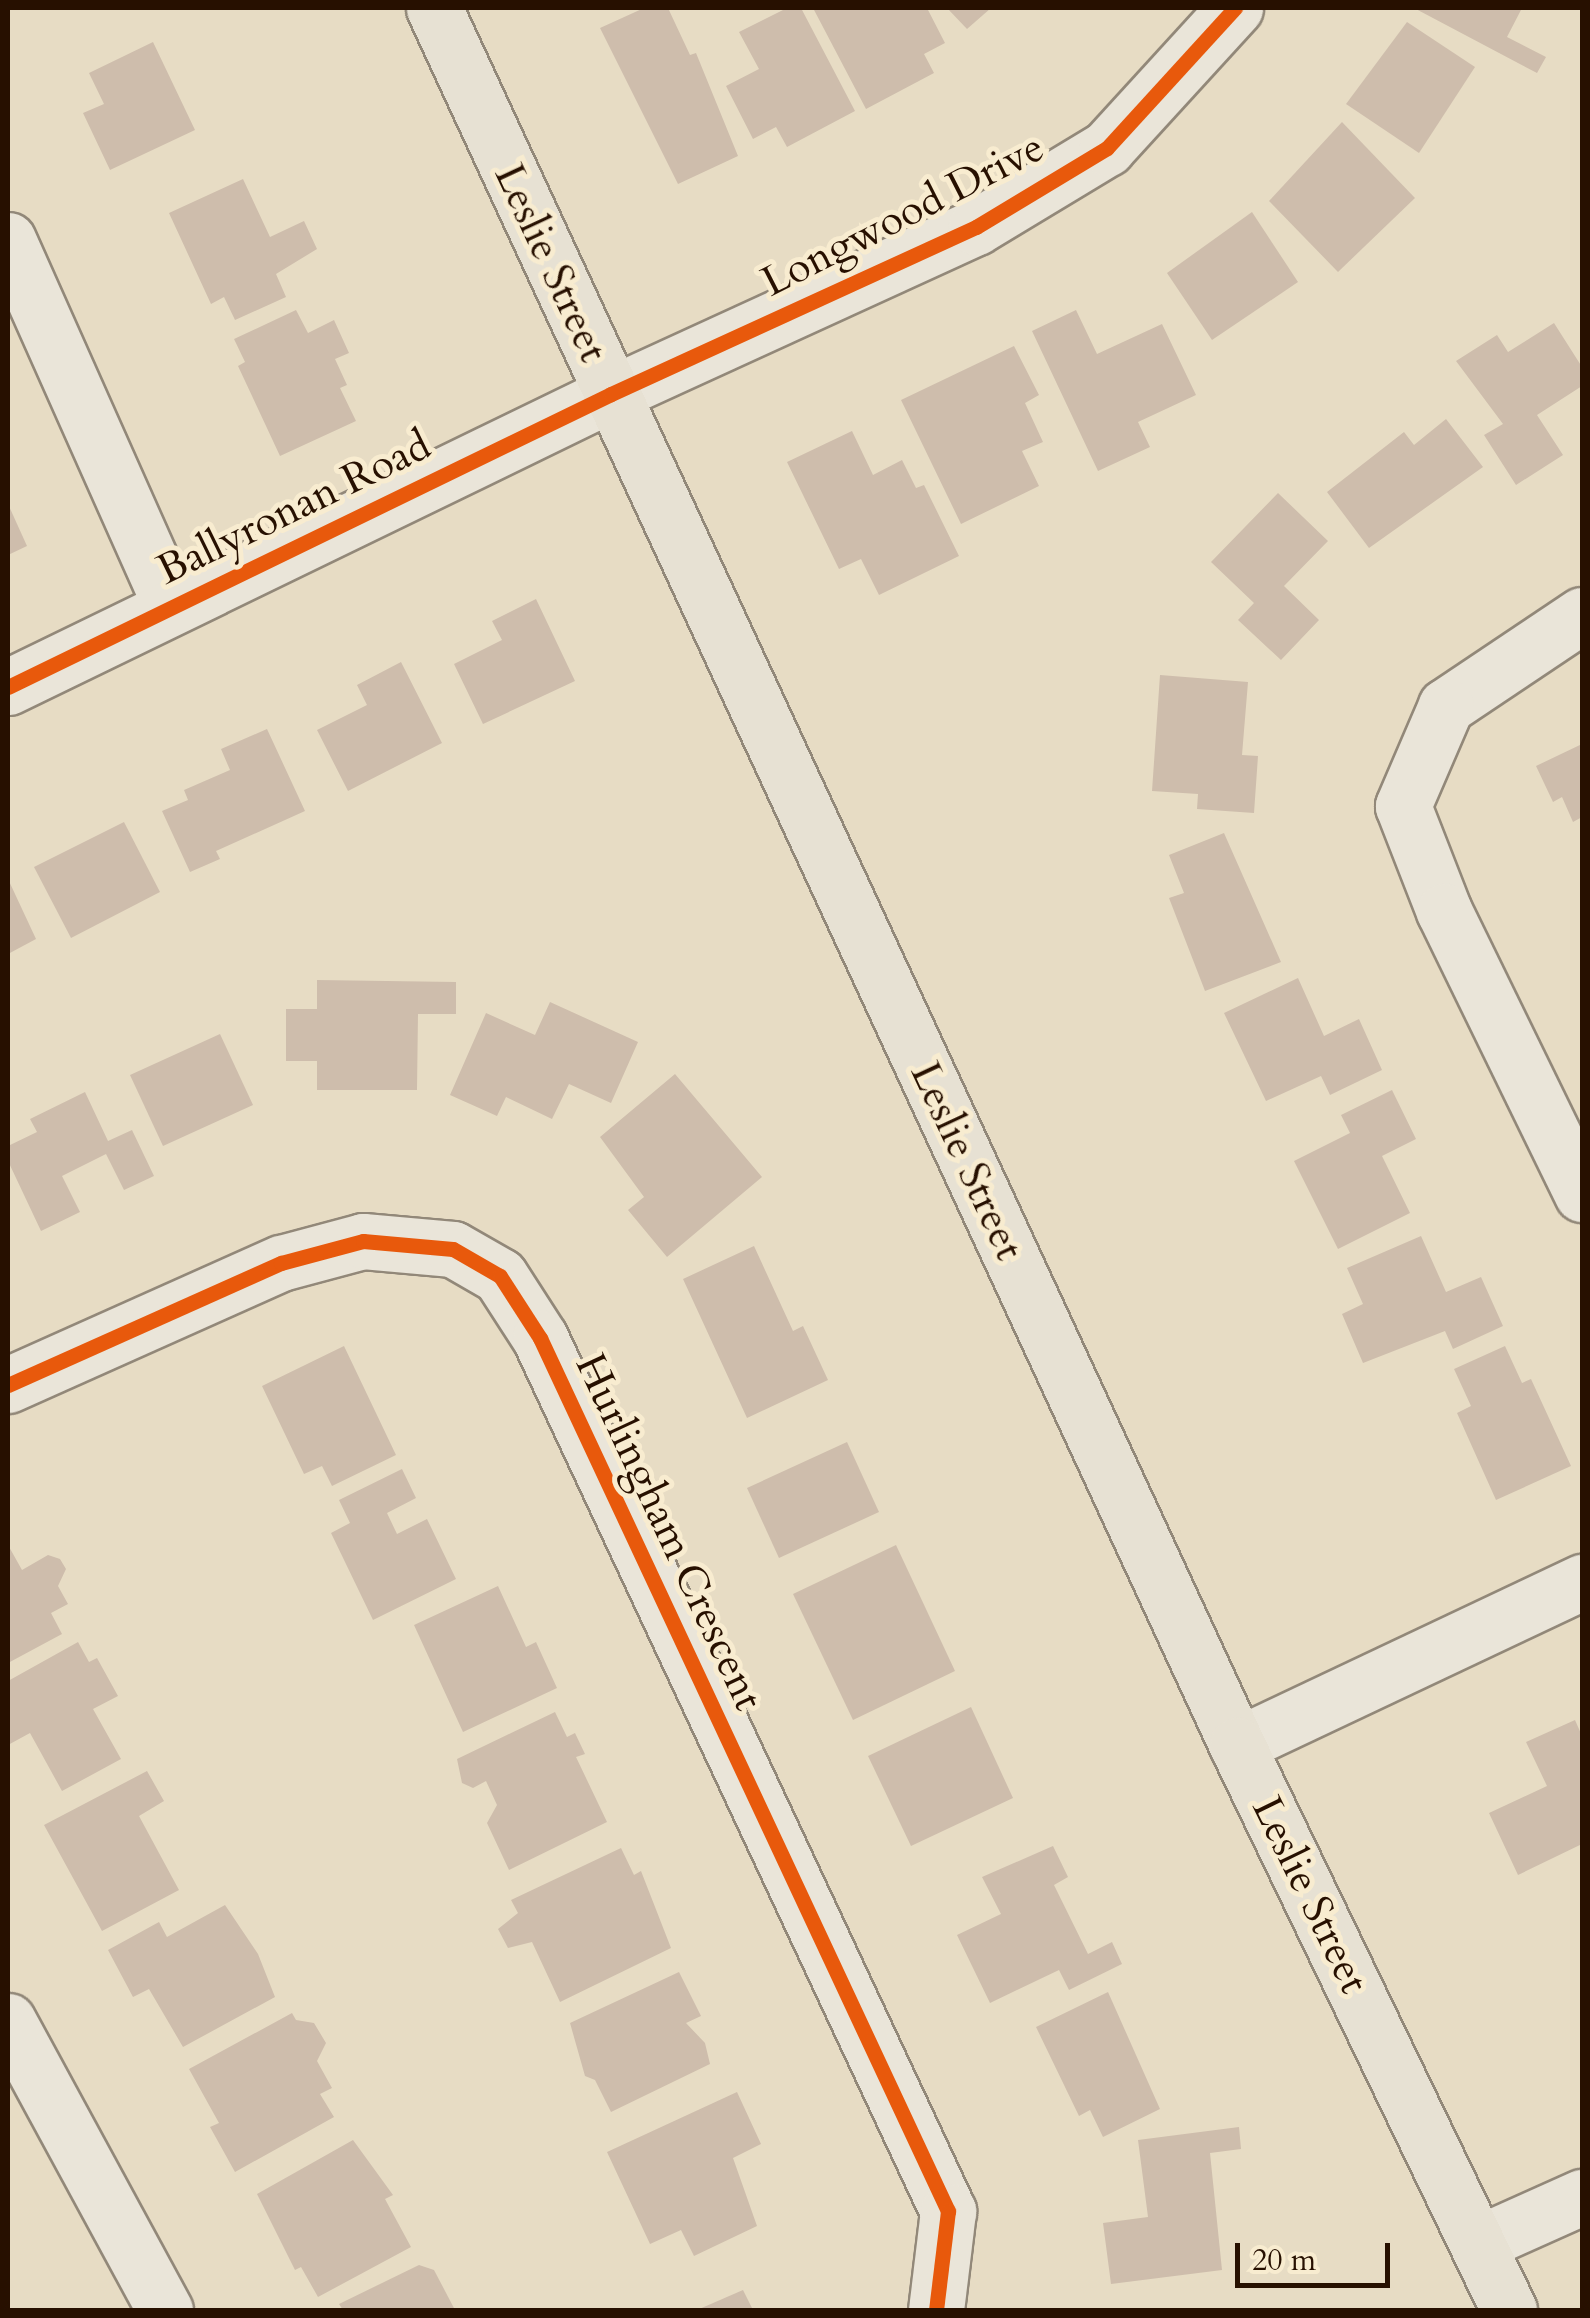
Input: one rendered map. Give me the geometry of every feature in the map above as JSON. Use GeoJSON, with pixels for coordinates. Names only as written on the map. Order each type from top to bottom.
{"type":"FeatureCollection","features":[{"type":"Feature","properties":{"kind":"main road","name":"Leslie Street"},"geometry":{"type":"LineString","coordinates":[[434,8],[1237,1745],[1509,2310]]}},
{"type":"Feature","properties":{"kind":"street","name":"Longwood Drive"},"geometry":{"type":"LineString","coordinates":[[612,394],[976,227],[1107,148],[1235,8]]}},
{"type":"Feature","properties":{"kind":"street"},"geometry":{"type":"LineString","coordinates":[[8,240],[171,606]]}},
{"type":"Feature","properties":{"kind":"street","name":"Ballyronan Road"},"geometry":{"type":"LineString","coordinates":[[8,687],[612,394]]}},
{"type":"Feature","properties":{"kind":"street"},"geometry":{"type":"LineString","coordinates":[[1582,615],[1446,706],[1403,806],[1444,911],[1582,1194]]}},
{"type":"Feature","properties":{"kind":"street","name":"Hurlingham Crescent"},"geometry":{"type":"LineString","coordinates":[[8,1385],[281,1262],[362,1241],[453,1249],[500,1276],[540,1338],[948,2211],[936,2310]]}},
{"type":"Feature","properties":{"kind":"street"},"geometry":{"type":"LineString","coordinates":[[1237,1745],[1582,1582]]}},
{"type":"Feature","properties":{"kind":"street"},"geometry":{"type":"LineString","coordinates":[[8,2022],[165,2310]]}},
{"type":"Feature","properties":{"kind":"street"},"geometry":{"type":"LineString","coordinates":[[1479,2244],[1582,2197]]}},
{"type":"Feature","properties":{"kind":"building"},"geometry":{"type":"Polygon","coordinates":[[[644,8],[668,8],[690,55],[696,53],[738,156],[678,184],[600,28],[644,8]]]}},
{"type":"Feature","properties":{"kind":"building"},"geometry":{"type":"Polygon","coordinates":[[[787,8],[801,8],[855,111],[787,147],[776,127],[753,139],[726,86],[759,69],[739,32],[787,8]]]}},
{"type":"Feature","properties":{"kind":"building"},"geometry":{"type":"Polygon","coordinates":[[[813,8],[927,8],[945,43],[924,54],[934,73],[866,109],[813,8]]]}},
{"type":"Feature","properties":{"kind":"building"},"geometry":{"type":"Polygon","coordinates":[[[947,8],[991,8],[967,29],[947,8]]]}},
{"type":"Feature","properties":{"kind":"building"},"geometry":{"type":"Polygon","coordinates":[[[1414,8],[1522,8],[1507,37],[1546,57],[1537,73],[1414,8]]]}},
{"type":"Feature","properties":{"kind":"building"},"geometry":{"type":"Polygon","coordinates":[[[1407,22],[1475,67],[1419,153],[1346,104],[1407,22]]]}},
{"type":"Feature","properties":{"kind":"building"},"geometry":{"type":"Polygon","coordinates":[[[153,42],[195,130],[110,170],[83,113],[104,104],[89,73],[153,42]]]}},
{"type":"Feature","properties":{"kind":"building"},"geometry":{"type":"Polygon","coordinates":[[[1342,122],[1415,198],[1338,272],[1269,201],[1342,122]]]}},
{"type":"Feature","properties":{"kind":"building"},"geometry":{"type":"Polygon","coordinates":[[[243,179],[270,237],[304,221],[317,249],[276,274],[286,297],[235,320],[224,297],[211,304],[169,213],[243,179]]]}},
{"type":"Feature","properties":{"kind":"building"},"geometry":{"type":"Polygon","coordinates":[[[1252,212],[1298,282],[1212,340],[1167,273],[1252,212]]]}},
{"type":"Feature","properties":{"kind":"building"},"geometry":{"type":"Polygon","coordinates":[[[296,310],[308,333],[334,320],[349,353],[335,359],[347,385],[340,388],[356,421],[280,456],[238,366],[245,362],[234,339],[296,310]]]}},
{"type":"Feature","properties":{"kind":"building"},"geometry":{"type":"Polygon","coordinates":[[[1076,310],[1097,354],[1162,324],[1196,395],[1138,422],[1150,447],[1098,471],[1032,331],[1076,310]]]}},
{"type":"Feature","properties":{"kind":"building"},"geometry":{"type":"Polygon","coordinates":[[[1554,323],[1582,367],[1582,386],[1537,415],[1563,455],[1516,485],[1484,435],[1503,424],[1456,361],[1497,335],[1508,352],[1554,323]]]}},
{"type":"Feature","properties":{"kind":"building"},"geometry":{"type":"Polygon","coordinates":[[[1014,346],[1039,395],[1025,403],[1043,442],[1022,451],[1039,486],[961,524],[901,400],[1014,346]]]}},
{"type":"Feature","properties":{"kind":"building"},"geometry":{"type":"Polygon","coordinates":[[[1446,419],[1483,467],[1369,548],[1327,492],[1404,432],[1414,445],[1446,419]]]}},
{"type":"Feature","properties":{"kind":"building"},"geometry":{"type":"Polygon","coordinates":[[[852,431],[873,475],[902,460],[916,488],[924,485],[959,556],[879,595],[861,559],[839,569],[787,462],[852,431]]]}},
{"type":"Feature","properties":{"kind":"building"},"geometry":{"type":"Polygon","coordinates":[[[1278,493],[1328,541],[1284,586],[1319,620],[1281,660],[1238,620],[1254,603],[1211,562],[1278,493]]]}},
{"type":"Feature","properties":{"kind":"building"},"geometry":{"type":"Polygon","coordinates":[[[8,504],[27,546],[8,555],[8,504]]]}},
{"type":"Feature","properties":{"kind":"building"},"geometry":{"type":"Polygon","coordinates":[[[536,599],[575,681],[483,724],[454,664],[502,640],[492,621],[536,599]]]}},
{"type":"Feature","properties":{"kind":"building"},"geometry":{"type":"Polygon","coordinates":[[[401,662],[442,743],[348,791],[317,730],[367,705],[357,685],[401,662]]]}},
{"type":"Feature","properties":{"kind":"building"},"geometry":{"type":"Polygon","coordinates":[[[1160,675],[1248,682],[1242,755],[1258,756],[1254,813],[1197,809],[1198,794],[1152,791],[1160,675]]]}},
{"type":"Feature","properties":{"kind":"building"},"geometry":{"type":"Polygon","coordinates":[[[267,729],[305,811],[216,851],[220,859],[190,872],[162,811],[188,800],[184,790],[230,770],[221,749],[267,729]]]}},
{"type":"Feature","properties":{"kind":"building"},"geometry":{"type":"Polygon","coordinates":[[[1582,744],[1582,817],[1573,822],[1562,797],[1553,802],[1536,766],[1582,744]]]}},
{"type":"Feature","properties":{"kind":"building"},"geometry":{"type":"Polygon","coordinates":[[[124,822],[160,892],[71,938],[34,867],[124,822]]]}},
{"type":"Feature","properties":{"kind":"building"},"geometry":{"type":"Polygon","coordinates":[[[1224,833],[1281,962],[1205,991],[1169,898],[1184,893],[1169,855],[1224,833]]]}},
{"type":"Feature","properties":{"kind":"building"},"geometry":{"type":"Polygon","coordinates":[[[8,879],[36,939],[8,954],[8,879]]]}},
{"type":"Feature","properties":{"kind":"building"},"geometry":{"type":"Polygon","coordinates":[[[1298,978],[1324,1036],[1359,1019],[1382,1070],[1330,1095],[1321,1076],[1266,1101],[1224,1013],[1298,978]]]}},
{"type":"Feature","properties":{"kind":"building"},"geometry":{"type":"Polygon","coordinates":[[[317,980],[456,982],[456,1014],[418,1014],[417,1090],[317,1090],[317,1061],[286,1061],[286,1009],[317,1009],[317,980]]]}},
{"type":"Feature","properties":{"kind":"building"},"geometry":{"type":"Polygon","coordinates":[[[550,1002],[638,1042],[611,1103],[569,1084],[552,1119],[506,1097],[497,1116],[450,1095],[486,1013],[535,1035],[550,1002]]]}},
{"type":"Feature","properties":{"kind":"building"},"geometry":{"type":"Polygon","coordinates":[[[220,1034],[253,1105],[163,1146],[130,1075],[220,1034]]]}},
{"type":"Feature","properties":{"kind":"building"},"geometry":{"type":"Polygon","coordinates":[[[675,1074],[762,1177],[667,1257],[628,1210],[644,1197],[600,1137],[675,1074]]]}},
{"type":"Feature","properties":{"kind":"building"},"geometry":{"type":"Polygon","coordinates":[[[1392,1090],[1416,1139],[1382,1156],[1410,1213],[1338,1249],[1294,1161],[1350,1133],[1341,1115],[1392,1090]]]}},
{"type":"Feature","properties":{"kind":"building"},"geometry":{"type":"Polygon","coordinates":[[[85,1092],[108,1141],[132,1130],[154,1176],[124,1190],[106,1154],[62,1176],[80,1212],[41,1231],[8,1161],[8,1146],[37,1132],[30,1119],[85,1092]]]}},
{"type":"Feature","properties":{"kind":"building"},"geometry":{"type":"Polygon","coordinates":[[[1421,1236],[1446,1292],[1481,1277],[1503,1326],[1453,1349],[1445,1331],[1363,1363],[1342,1314],[1363,1304],[1347,1268],[1421,1236]]]}},
{"type":"Feature","properties":{"kind":"building"},"geometry":{"type":"Polygon","coordinates":[[[754,1246],[793,1331],[803,1326],[828,1380],[747,1418],[683,1279],[754,1246]]]}},
{"type":"Feature","properties":{"kind":"building"},"geometry":{"type":"Polygon","coordinates":[[[344,1346],[396,1455],[332,1486],[322,1466],[304,1474],[262,1386],[344,1346]]]}},
{"type":"Feature","properties":{"kind":"building"},"geometry":{"type":"Polygon","coordinates":[[[1505,1346],[1522,1383],[1531,1379],[1571,1466],[1496,1500],[1457,1413],[1471,1406],[1454,1369],[1505,1346]]]}},
{"type":"Feature","properties":{"kind":"building"},"geometry":{"type":"Polygon","coordinates":[[[847,1442],[879,1512],[779,1558],[747,1488],[847,1442]]]}},
{"type":"Feature","properties":{"kind":"building"},"geometry":{"type":"Polygon","coordinates":[[[402,1469],[416,1498],[387,1513],[397,1534],[427,1519],[456,1579],[373,1620],[331,1533],[350,1523],[339,1500],[402,1469]]]}},
{"type":"Feature","properties":{"kind":"building"},"geometry":{"type":"Polygon","coordinates":[[[8,1545],[22,1570],[48,1555],[60,1559],[66,1569],[58,1586],[68,1604],[51,1613],[62,1634],[8,1663],[8,1545]]]}},
{"type":"Feature","properties":{"kind":"building"},"geometry":{"type":"Polygon","coordinates":[[[896,1545],[955,1671],[853,1720],[793,1594],[896,1545]]]}},
{"type":"Feature","properties":{"kind":"building"},"geometry":{"type":"Polygon","coordinates":[[[498,1586],[526,1647],[536,1642],[557,1688],[463,1732],[414,1625],[498,1586]]]}},
{"type":"Feature","properties":{"kind":"building"},"geometry":{"type":"Polygon","coordinates":[[[78,1642],[89,1662],[97,1658],[118,1696],[93,1709],[121,1759],[62,1791],[30,1733],[8,1745],[8,1681],[78,1642]]]}},
{"type":"Feature","properties":{"kind":"building"},"geometry":{"type":"Polygon","coordinates":[[[971,1707],[1013,1798],[911,1846],[868,1756],[971,1707]]]}},
{"type":"Feature","properties":{"kind":"building"},"geometry":{"type":"Polygon","coordinates":[[[555,1712],[567,1737],[575,1733],[585,1754],[576,1757],[607,1822],[509,1870],[487,1823],[497,1805],[486,1781],[473,1788],[462,1783],[457,1759],[555,1712]]]}},
{"type":"Feature","properties":{"kind":"building"},"geometry":{"type":"Polygon","coordinates":[[[1575,1720],[1582,1736],[1582,1844],[1518,1875],[1489,1813],[1547,1786],[1526,1742],[1575,1720]]]}},
{"type":"Feature","properties":{"kind":"building"},"geometry":{"type":"Polygon","coordinates":[[[147,1771],[164,1801],[139,1816],[179,1890],[102,1931],[44,1825],[147,1771]]]}},
{"type":"Feature","properties":{"kind":"building"},"geometry":{"type":"Polygon","coordinates":[[[1053,1846],[1068,1877],[1054,1885],[1088,1954],[1112,1942],[1122,1964],[1069,1990],[1059,1970],[990,2003],[957,1935],[1001,1914],[982,1877],[1053,1846]]]}},
{"type":"Feature","properties":{"kind":"building"},"geometry":{"type":"Polygon","coordinates":[[[621,1848],[634,1875],[641,1871],[671,1948],[560,2002],[532,1942],[508,1948],[498,1929],[518,1913],[511,1900],[621,1848]]]}},
{"type":"Feature","properties":{"kind":"building"},"geometry":{"type":"Polygon","coordinates":[[[225,1905],[258,1954],[275,1997],[183,2047],[149,1989],[133,1997],[108,1950],[159,1922],[167,1937],[225,1905]]]}},
{"type":"Feature","properties":{"kind":"building"},"geometry":{"type":"Polygon","coordinates":[[[679,1972],[701,2016],[686,2023],[705,2043],[710,2064],[611,2112],[595,2080],[585,2076],[570,2023],[679,1972]]]}},
{"type":"Feature","properties":{"kind":"building"},"geometry":{"type":"Polygon","coordinates":[[[1108,1992],[1160,2109],[1103,2137],[1090,2110],[1079,2116],[1036,2027],[1108,1992]]]}},
{"type":"Feature","properties":{"kind":"building"},"geometry":{"type":"Polygon","coordinates":[[[292,2013],[296,2020],[314,2023],[326,2043],[317,2061],[332,2088],[320,2094],[334,2117],[235,2172],[210,2127],[219,2123],[189,2069],[292,2013]]]}},
{"type":"Feature","properties":{"kind":"building"},"geometry":{"type":"Polygon","coordinates":[[[737,2092],[761,2144],[733,2158],[757,2226],[694,2256],[681,2230],[650,2244],[607,2152],[737,2092]]]}},
{"type":"Feature","properties":{"kind":"building"},"geometry":{"type":"Polygon","coordinates":[[[1239,2127],[1241,2149],[1210,2153],[1222,2270],[1111,2284],[1103,2223],[1148,2217],[1138,2140],[1239,2127]]]}},
{"type":"Feature","properties":{"kind":"building"},"geometry":{"type":"Polygon","coordinates":[[[353,2140],[393,2195],[385,2199],[411,2247],[318,2297],[301,2267],[295,2270],[257,2194],[353,2140]]]}},
{"type":"Feature","properties":{"kind":"building"},"geometry":{"type":"Polygon","coordinates":[[[419,2265],[434,2270],[455,2310],[343,2310],[339,2304],[419,2265]]]}},
{"type":"Feature","properties":{"kind":"building"},"geometry":{"type":"Polygon","coordinates":[[[743,2290],[753,2310],[697,2310],[743,2290]]]}},
{"type":"Feature","properties":{"kind":"cycle path"},"geometry":{"type":"LineString","coordinates":[[8,687],[611,394],[976,227],[1107,148],[1235,8]]}},
{"type":"Feature","properties":{"kind":"cycle path"},"geometry":{"type":"LineString","coordinates":[[8,1385],[281,1263],[363,1241],[453,1249],[500,1276],[540,1338],[948,2211],[936,2310]]}}]}
